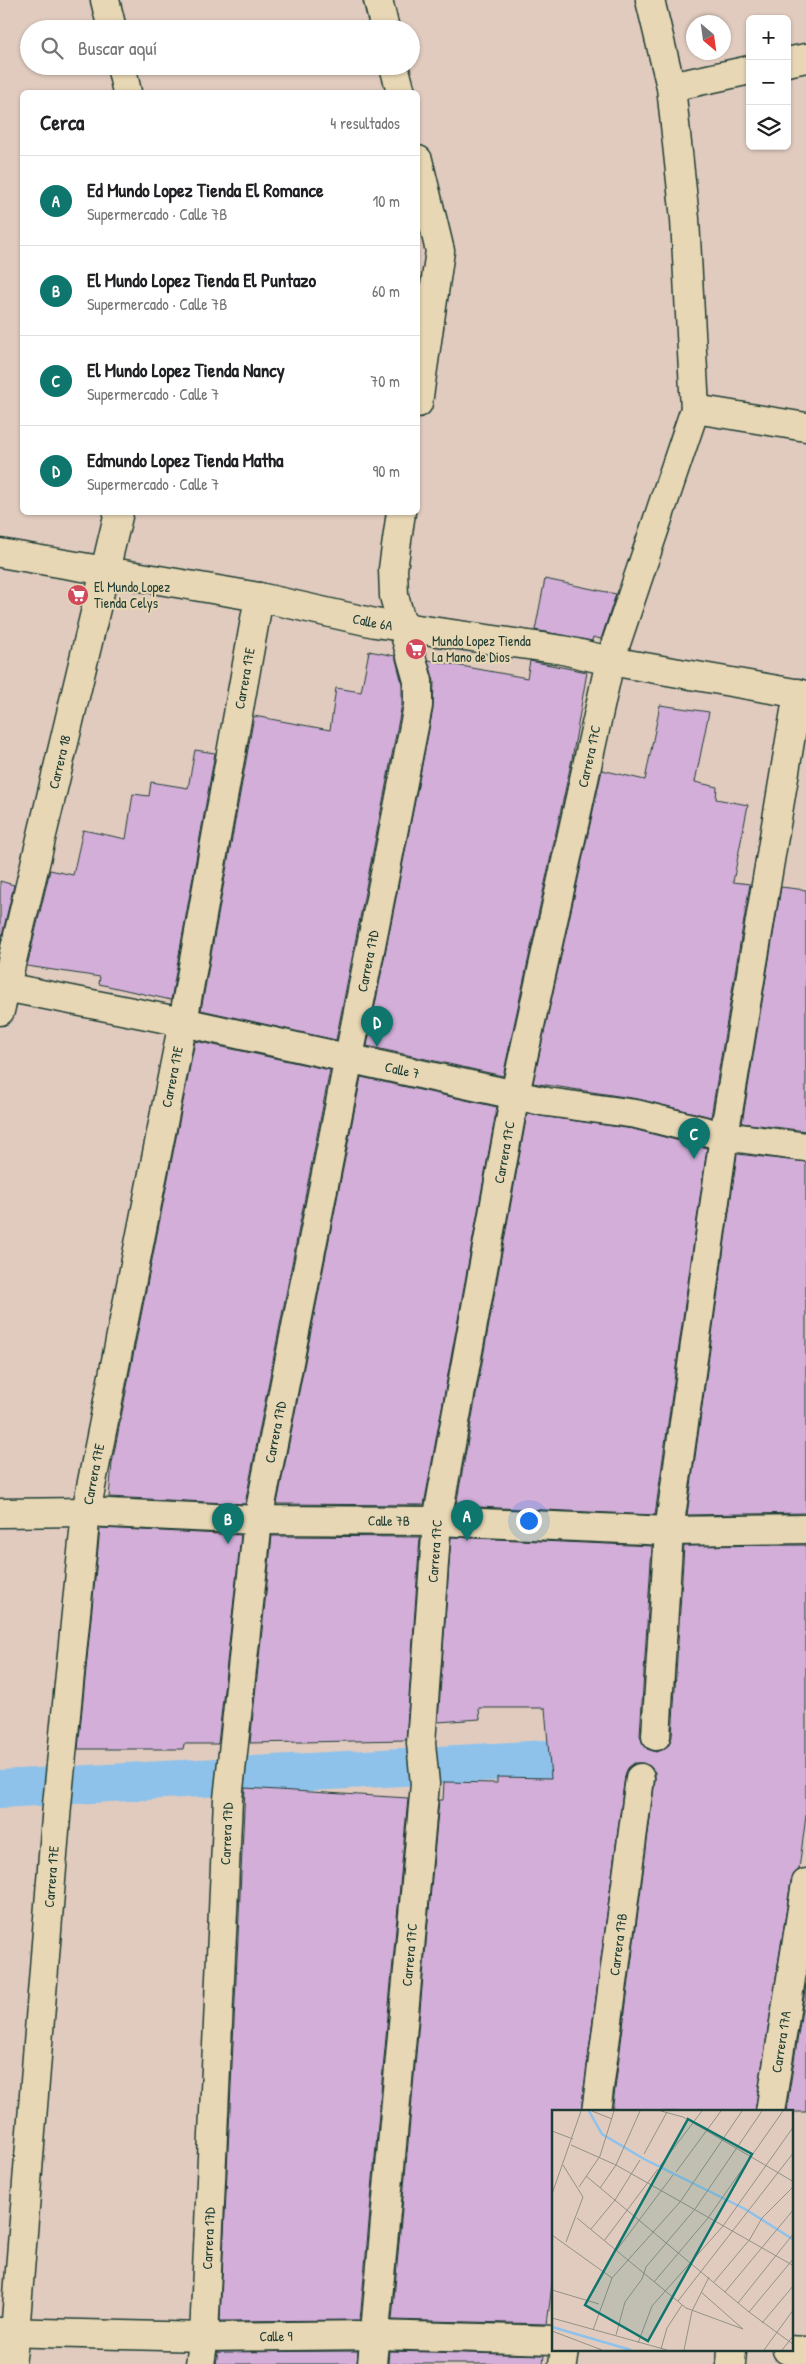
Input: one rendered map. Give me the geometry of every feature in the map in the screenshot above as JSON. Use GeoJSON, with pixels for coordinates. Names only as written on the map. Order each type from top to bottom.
{"type":"FeatureCollection","features":[{"type":"Feature","properties":{"kind":"street"},"geometry":{"type":"LineString","coordinates":[[105,0],[110,20]]}},
{"type":"Feature","properties":{"kind":"street"},"geometry":{"type":"LineString","coordinates":[[378,0],[383,20]]}},
{"type":"Feature","properties":{"kind":"street"},"geometry":{"type":"LineString","coordinates":[[650,0],[671,87],[685,219],[695,409],[806,427]]}},
{"type":"Feature","properties":{"kind":"street"},"geometry":{"type":"LineString","coordinates":[[791,61],[806,58]]}},
{"type":"Feature","properties":{"kind":"street"},"geometry":{"type":"LineString","coordinates":[[671,87],[746,71]]}},
{"type":"Feature","properties":{"kind":"street"},"geometry":{"type":"LineString","coordinates":[[123,75],[127,90]]}},
{"type":"Feature","properties":{"kind":"street"},"geometry":{"type":"LineString","coordinates":[[396,75],[400,90]]}},
{"type":"Feature","properties":{"kind":"street"},"geometry":{"type":"LineString","coordinates":[[420,168],[440,251],[420,390]]}},
{"type":"Feature","properties":{"kind":"street","name":"Carrera 17C"},"geometry":{"type":"LineString","coordinates":[[372,2364],[424,1784],[421,1744],[437,1521],[515,1094],[610,661],[695,409]]}},
{"type":"Feature","properties":{"kind":"street","name":"Carrera 18"},"geometry":{"type":"LineString","coordinates":[[2,994],[107,570],[118,515]]}},
{"type":"Feature","properties":{"kind":"street","name":"Carrera 17D"},"geometry":{"type":"LineString","coordinates":[[200,2364],[204,2337],[230,1768],[258,1520],[350,1060],[418,706],[418,682],[394,596],[393,569],[401,515]]}},
{"type":"Feature","properties":{"kind":"street","name":"Calle 6A"},"geometry":{"type":"LineString","coordinates":[[0,553],[259,597],[375,623],[563,650],[610,661],[802,694]]}},
{"type":"Feature","properties":{"kind":"street","name":"Carrera 17E"},"geometry":{"type":"LineString","coordinates":[[10,2364],[8,2333],[86,1512],[183,1022],[259,597]]}},
{"type":"Feature","properties":{"kind":"street"},"geometry":{"type":"LineString","coordinates":[[656,1736],[669,1531],[724,1136],[802,694]]}},
{"type":"Feature","properties":{"kind":"street","name":"Calle 7"},"geometry":{"type":"LineString","coordinates":[[2,994],[183,1022],[546,1102],[636,1114],[724,1136],[806,1147]]}},
{"type":"Feature","properties":{"kind":"street","name":"Calle 7B"},"geometry":{"type":"LineString","coordinates":[[0,1513],[86,1512],[258,1520],[437,1521],[669,1531],[806,1529]]}},
{"type":"Feature","properties":{"kind":"street","name":"Carrera 17B"},"geometry":{"type":"LineString","coordinates":[[596,2110],[640,1778]]}},
{"type":"Feature","properties":{"kind":"street","name":"Carrera 17A"},"geometry":{"type":"LineString","coordinates":[[770,2110],[806,1883]]}},
{"type":"Feature","properties":{"kind":"street","name":"Calle 9"},"geometry":{"type":"LineString","coordinates":[[8,2333],[204,2337],[375,2335],[552,2340]]}},
{"type":"Feature","properties":{"kind":"building"},"geometry":{"type":"Polygon","coordinates":[[[545,579],[616,594],[601,639],[593,637],[592,641],[535,630],[545,579]]]}},
{"type":"Feature","properties":{"kind":"building"},"geometry":{"type":"Polygon","coordinates":[[[369,651],[395,656],[402,683],[402,704],[336,1040],[201,1010],[254,716],[330,730],[336,688],[361,692],[369,651]]]}},
{"type":"Feature","properties":{"kind":"building"},"geometry":{"type":"Polygon","coordinates":[[[428,660],[527,678],[530,661],[587,672],[572,759],[503,1076],[367,1046],[433,709],[434,681],[428,660]]]}},
{"type":"Feature","properties":{"kind":"building"},"geometry":{"type":"Polygon","coordinates":[[[660,705],[709,712],[695,782],[717,787],[716,799],[748,805],[733,882],[750,884],[711,1117],[638,1099],[533,1083],[602,770],[645,780],[660,705]]]}},
{"type":"Feature","properties":{"kind":"building"},"geometry":{"type":"Polygon","coordinates":[[[195,750],[215,753],[171,1000],[99,984],[100,977],[27,966],[50,870],[73,875],[83,830],[126,839],[133,794],[149,796],[151,782],[188,788],[195,750]]]}},
{"type":"Feature","properties":{"kind":"building"},"geometry":{"type":"Polygon","coordinates":[[[0,881],[14,885],[0,944],[0,881]]]}},
{"type":"Feature","properties":{"kind":"building"},"geometry":{"type":"Polygon","coordinates":[[[781,887],[806,890],[806,1131],[742,1123],[781,887]]]}},
{"type":"Feature","properties":{"kind":"building"},"geometry":{"type":"Polygon","coordinates":[[[195,1041],[330,1070],[245,1504],[109,1497],[112,1463],[195,1041]]]}},
{"type":"Feature","properties":{"kind":"building"},"geometry":{"type":"Polygon","coordinates":[[[361,1077],[497,1107],[424,1505],[277,1504],[361,1077]]]}},
{"type":"Feature","properties":{"kind":"building"},"geometry":{"type":"Polygon","coordinates":[[[527,1114],[633,1129],[707,1148],[655,1515],[456,1506],[527,1114]]]}},
{"type":"Feature","properties":{"kind":"building"},"geometry":{"type":"Polygon","coordinates":[[[737,1154],[806,1162],[806,1513],[687,1515],[737,1154]]]}},
{"type":"Feature","properties":{"kind":"building"},"geometry":{"type":"Polygon","coordinates":[[[100,1528],[241,1535],[218,1744],[184,1744],[183,1749],[78,1749],[100,1528]]]}},
{"type":"Feature","properties":{"kind":"building"},"geometry":{"type":"Polygon","coordinates":[[[272,1536],[420,1537],[406,1740],[250,1743],[272,1536]]]}},
{"type":"Feature","properties":{"kind":"building"},"geometry":{"type":"Polygon","coordinates":[[[451,1537],[652,1546],[640,1735],[647,1749],[656,1752],[669,1745],[672,1737],[684,1546],[806,1545],[806,1816],[799,1869],[791,1881],[755,2110],[612,2110],[655,1780],[655,1772],[650,1766],[643,1763],[634,1763],[628,1768],[625,1776],[581,2110],[552,2110],[552,2285],[547,2324],[392,2320],[439,1800],[443,1800],[444,1782],[497,1783],[497,1777],[551,1778],[545,1708],[479,1708],[480,1719],[438,1722],[451,1537]]]}},
{"type":"Feature","properties":{"kind":"building"},"geometry":{"type":"Polygon","coordinates":[[[245,1788],[408,1798],[360,2320],[220,2321],[245,1788]]]}},
{"type":"Feature","properties":{"kind":"building"},"geometry":{"type":"Polygon","coordinates":[[[806,1984],[806,2112],[786,2110],[806,1984]]]}},
{"type":"Feature","properties":{"kind":"building"},"geometry":{"type":"Polygon","coordinates":[[[358,2351],[357,2364],[216,2364],[218,2352],[358,2351]]]}},
{"type":"Feature","properties":{"kind":"building"},"geometry":{"type":"Polygon","coordinates":[[[389,2351],[544,2355],[543,2364],[388,2364],[389,2351]]]}},
{"type":"Feature","properties":{"kind":"waterway"},"geometry":{"type":"LineString","coordinates":[[0,1789],[601,1756]]}},
{"type":"Feature","properties":{"kind":"place","name":"El Mundo Lopez Tienda Celys"},"geometry":{"type":"Point","coordinates":[78,595]}},
{"type":"Feature","properties":{"kind":"place","name":"Mundo Lopez Tienda La Mano de Dios"},"geometry":{"type":"Point","coordinates":[416,649]}},
{"type":"Feature","properties":{"kind":"place","name":"Edmundo Lopez Tienda Matha"},"geometry":{"type":"Point","coordinates":[377,1047]}},
{"type":"Feature","properties":{"kind":"place","name":"El Mundo Lopez Tienda Nancy"},"geometry":{"type":"Point","coordinates":[694,1159]}},
{"type":"Feature","properties":{"kind":"place","name":"Ed Mundo Lopez Tienda El Romance"},"geometry":{"type":"Point","coordinates":[467,1541]}},
{"type":"Feature","properties":{"kind":"place","name":"El Mundo Lopez Tienda El Puntazo"},"geometry":{"type":"Point","coordinates":[228,1544]}}]}
